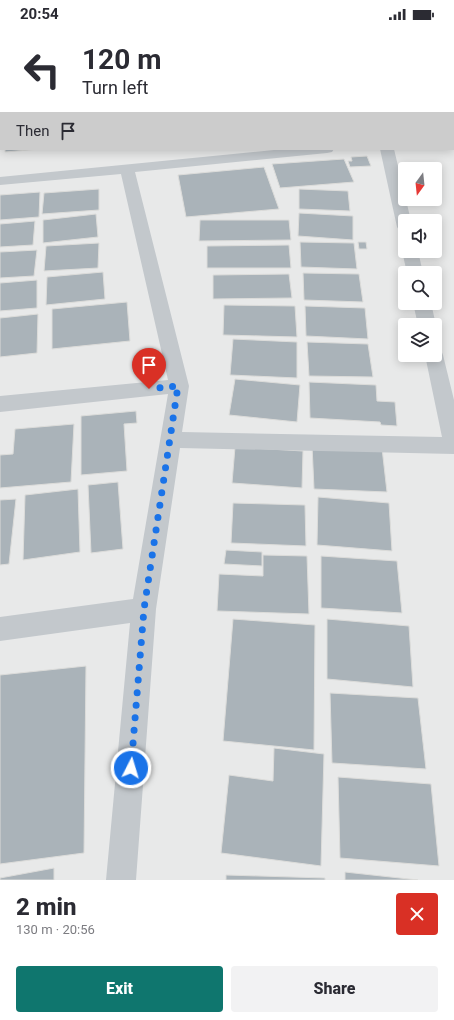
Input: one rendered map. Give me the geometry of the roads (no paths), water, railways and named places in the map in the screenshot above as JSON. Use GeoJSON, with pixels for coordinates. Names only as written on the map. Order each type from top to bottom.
{"type":"FeatureCollection","features":[{"type":"Feature","properties":{"kind":"street"},"geometry":{"type":"LineString","coordinates":[[0,181],[317,150]]}},
{"type":"Feature","properties":{"kind":"street"},"geometry":{"type":"LineString","coordinates":[[387,150],[402,214]]}},
{"type":"Feature","properties":{"kind":"street"},"geometry":{"type":"LineString","coordinates":[[121,880],[144,609],[178,386],[127,169]]}},
{"type":"Feature","properties":{"kind":"street"},"geometry":{"type":"LineString","coordinates":[[170,440],[454,444],[436,362]]}},
{"type":"Feature","properties":{"kind":"street"},"geometry":{"type":"LineString","coordinates":[[0,404],[178,386]]}},
{"type":"Feature","properties":{"kind":"street"},"geometry":{"type":"LineString","coordinates":[[0,629],[144,609]]}}]}
